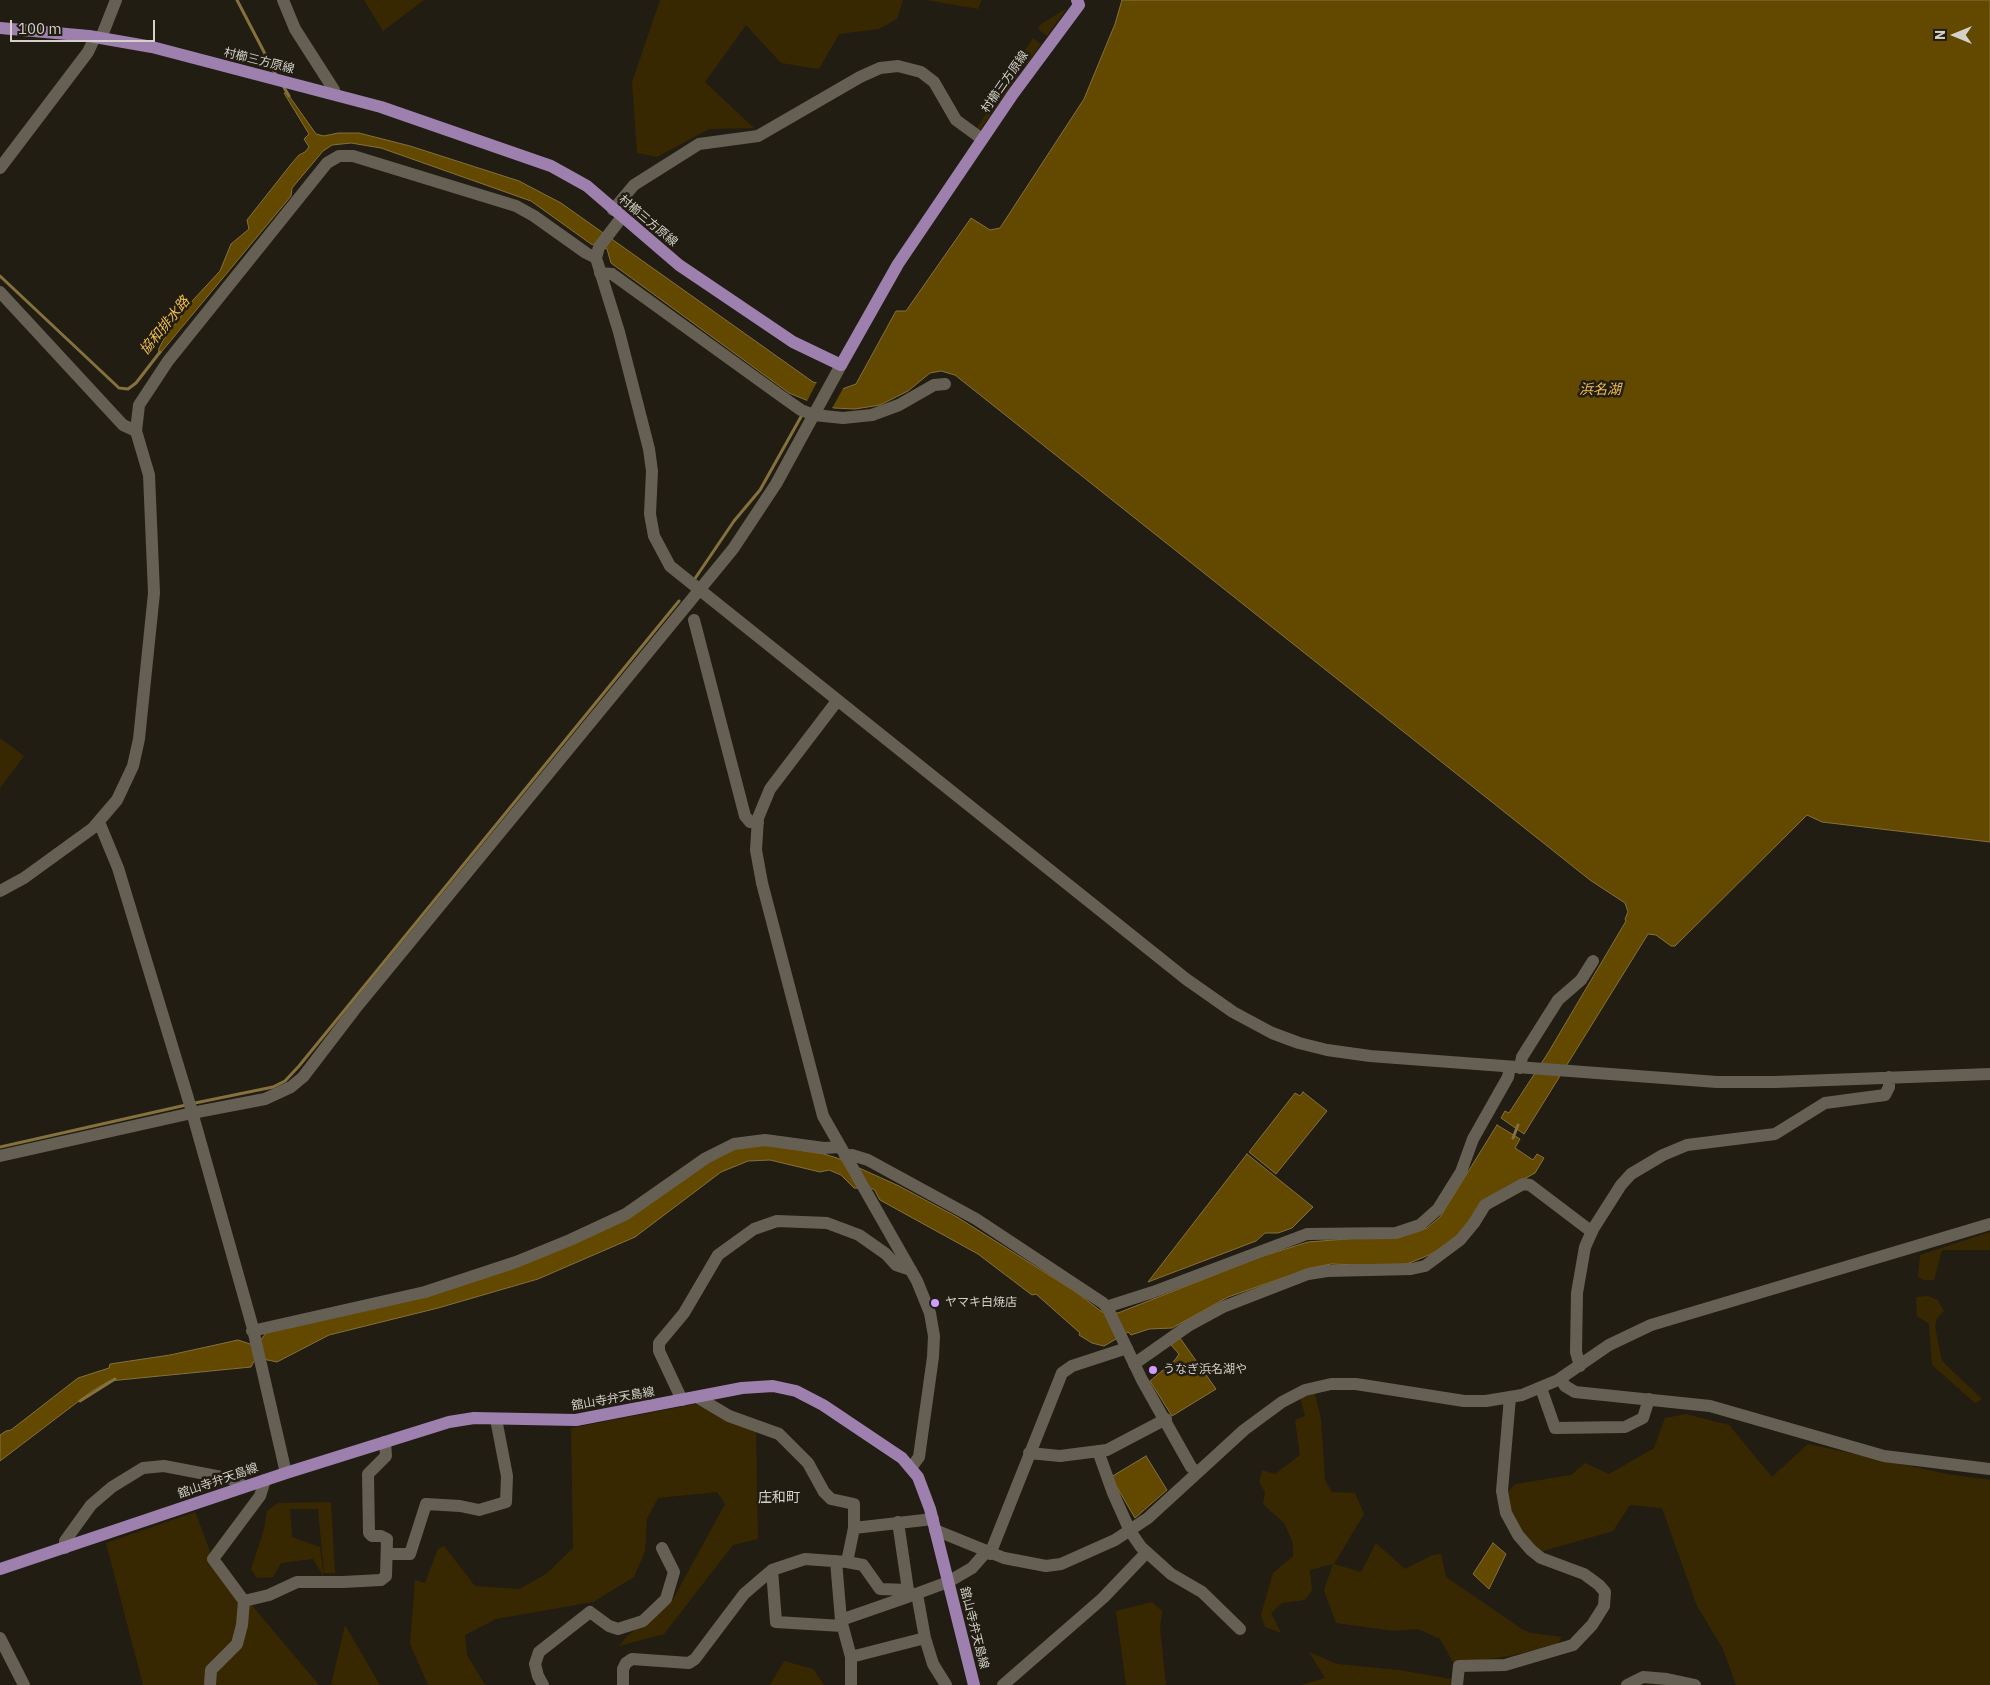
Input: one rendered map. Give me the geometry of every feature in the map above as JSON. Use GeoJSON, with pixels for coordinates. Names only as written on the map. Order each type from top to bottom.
{"type":"FeatureCollection","features":[{"type":"Feature","properties":{"kind":"main road","name":"村櫛三方原線"},"geometry":{"type":"LineString","coordinates":[[0,28],[98,37],[152,48],[272,78],[398,112],[551,166],[580,181],[617,217],[679,265],[784,336],[841,365],[898,264],[982,139],[1080,2]]}},
{"type":"Feature","properties":{"kind":"main road","name":"舘山寺弁天島線"},"geometry":{"type":"LineString","coordinates":[[0,1570],[243,1487],[457,1420],[576,1420],[757,1386],[781,1387],[796,1391],[824,1405],[887,1447],[911,1468],[922,1485],[934,1524],[974,1685]]}},
{"type":"Feature","properties":{"kind":"street"},"geometry":{"type":"LineString","coordinates":[[0,168],[88,52],[98,37],[116,0]]}},
{"type":"Feature","properties":{"kind":"street"},"geometry":{"type":"LineString","coordinates":[[283,0],[295,29],[334,90],[334,94]]}},
{"type":"Feature","properties":{"kind":"street"},"geometry":{"type":"LineString","coordinates":[[982,139],[956,120],[934,82],[920,72],[898,66],[880,68],[860,77],[758,136],[699,144],[634,185],[597,253],[600,273],[619,332],[649,449],[652,471],[650,514],[654,536],[670,566],[698,591],[1186,979],[1246,1020],[1285,1038],[1334,1052],[1569,1072],[1717,1082],[1990,1074]]}},
{"type":"Feature","properties":{"kind":"street"},"geometry":{"type":"LineString","coordinates":[[0,891],[24,878],[99,822],[122,792],[136,757],[153,612],[154,584],[148,475],[136,431],[139,405],[157,375],[322,168],[339,156],[361,158],[520,208],[597,253]]}},
{"type":"Feature","properties":{"kind":"street"},"geometry":{"type":"LineString","coordinates":[[600,273],[612,274],[801,410],[843,418],[872,415],[899,405],[934,385],[945,384]]}},
{"type":"Feature","properties":{"kind":"street"},"geometry":{"type":"LineString","coordinates":[[0,292],[123,425],[136,431]]}},
{"type":"Feature","properties":{"kind":"street"},"geometry":{"type":"LineString","coordinates":[[0,1156],[192,1113],[265,1099],[285,1090],[303,1078],[355,1008],[733,549],[763,506],[841,365]]}},
{"type":"Feature","properties":{"kind":"street"},"geometry":{"type":"LineString","coordinates":[[694,620],[745,816],[750,822],[758,823]]}},
{"type":"Feature","properties":{"kind":"street"},"geometry":{"type":"LineString","coordinates":[[837,701],[770,789],[763,803],[758,823],[756,850],[762,883],[820,1107],[844,1155],[911,1270],[926,1302],[934,1336],[919,1457],[911,1468]]}},
{"type":"Feature","properties":{"kind":"street"},"geometry":{"type":"LineString","coordinates":[[99,822],[118,868],[192,1113],[253,1337],[286,1473]]}},
{"type":"Feature","properties":{"kind":"street"},"geometry":{"type":"LineString","coordinates":[[1107,1308],[1307,1234],[1403,1232],[1420,1225],[1442,1204],[1461,1172],[1473,1139],[1508,1077],[1519,1068],[1522,1057],[1558,1000],[1581,980],[1593,961]]}},
{"type":"Feature","properties":{"kind":"street"},"geometry":{"type":"LineString","coordinates":[[1580,1366],[1576,1352],[1577,1293],[1585,1247],[1592,1232],[1626,1179],[1663,1154],[1695,1143],[1775,1134],[1824,1103],[1885,1095],[1889,1087],[1888,1077]]}},
{"type":"Feature","properties":{"kind":"street"},"geometry":{"type":"LineString","coordinates":[[1823,1080],[1824,1103]]}},
{"type":"Feature","properties":{"kind":"street"},"geometry":{"type":"LineString","coordinates":[[253,1337],[425,1292],[516,1262],[619,1217],[711,1155],[734,1144],[765,1140],[824,1148],[868,1160],[976,1219],[1075,1282],[1107,1308],[1134,1364],[1191,1467],[1197,1472]]}},
{"type":"Feature","properties":{"kind":"street"},"geometry":{"type":"LineString","coordinates":[[1134,1364],[1188,1326],[1223,1307],[1308,1274],[1321,1271],[1421,1268],[1460,1240],[1474,1224],[1485,1204],[1523,1184],[1530,1185],[1592,1232]]}},
{"type":"Feature","properties":{"kind":"street"},"geometry":{"type":"LineString","coordinates":[[682,1400],[659,1350],[659,1343],[684,1313],[718,1254],[754,1230],[777,1221],[827,1223],[859,1235],[878,1248],[901,1268],[911,1270]]}},
{"type":"Feature","properties":{"kind":"street"},"geometry":{"type":"LineString","coordinates":[[854,1528],[898,1522],[934,1524],[988,1553],[1018,1562],[1054,1565],[1100,1547],[1130,1531],[1156,1512],[1240,1434],[1282,1402],[1314,1387],[1343,1384],[1368,1385],[1464,1401],[1510,1398],[1561,1379],[1609,1345],[1651,1326],[1990,1224]]}},
{"type":"Feature","properties":{"kind":"street"},"geometry":{"type":"LineString","coordinates":[[772,1570],[776,1622],[841,1623],[912,1593],[948,1582],[972,1568],[988,1553],[1062,1373],[1072,1366],[1125,1345]]}},
{"type":"Feature","properties":{"kind":"street"},"geometry":{"type":"LineString","coordinates":[[1561,1379],[1565,1386],[1575,1392],[1710,1406],[1884,1456],[1990,1469]]}},
{"type":"Feature","properties":{"kind":"street"},"geometry":{"type":"LineString","coordinates":[[1541,1388],[1555,1428],[1624,1428],[1643,1418],[1649,1400]]}},
{"type":"Feature","properties":{"kind":"street"},"geometry":{"type":"LineString","coordinates":[[696,1397],[730,1416],[779,1434],[808,1463],[824,1492],[831,1499],[854,1504],[854,1528],[841,1562],[841,1623],[851,1657],[851,1685]]}},
{"type":"Feature","properties":{"kind":"street"},"geometry":{"type":"LineString","coordinates":[[1457,1685],[1459,1666],[1505,1665],[1573,1645],[1592,1625],[1604,1606],[1605,1592],[1599,1585],[1584,1574],[1541,1558],[1527,1547],[1506,1513],[1502,1491],[1510,1398]]}},
{"type":"Feature","properties":{"kind":"street"},"geometry":{"type":"LineString","coordinates":[[388,1554],[410,1554],[426,1504],[460,1506],[479,1510],[506,1502],[507,1476],[496,1419]]}},
{"type":"Feature","properties":{"kind":"street"},"geometry":{"type":"LineString","coordinates":[[1029,1453],[1060,1456],[1098,1452],[1115,1447],[1166,1419]]}},
{"type":"Feature","properties":{"kind":"street"},"geometry":{"type":"LineString","coordinates":[[244,1601],[269,1595],[297,1582],[381,1580],[386,1576],[387,1539],[382,1536],[372,1536],[369,1533],[368,1474],[386,1456],[385,1442]]}},
{"type":"Feature","properties":{"kind":"street"},"geometry":{"type":"LineString","coordinates":[[1098,1452],[1130,1531],[1146,1553],[1171,1574],[1202,1592],[1240,1629]]}},
{"type":"Feature","properties":{"kind":"street"},"geometry":{"type":"LineString","coordinates":[[65,1548],[65,1541],[91,1505],[112,1487],[143,1468],[171,1467],[237,1480],[243,1487]]}},
{"type":"Feature","properties":{"kind":"street"},"geometry":{"type":"LineString","coordinates":[[210,1685],[211,1670],[237,1644],[242,1624],[244,1601],[213,1559],[260,1496],[266,1480]]}},
{"type":"Feature","properties":{"kind":"street"},"geometry":{"type":"LineString","coordinates":[[898,1522],[912,1593],[925,1638],[933,1664],[946,1685]]}},
{"type":"Feature","properties":{"kind":"street"},"geometry":{"type":"LineString","coordinates":[[543,1685],[535,1664],[539,1652],[590,1612],[609,1626],[618,1629],[643,1621],[666,1599],[674,1572],[662,1548]]}},
{"type":"Feature","properties":{"kind":"street"},"geometry":{"type":"LineString","coordinates":[[1003,1685],[1103,1598],[1146,1553]]}},
{"type":"Feature","properties":{"kind":"street"},"geometry":{"type":"LineString","coordinates":[[623,1685],[623,1669],[626,1663],[632,1659],[689,1663],[695,1659],[744,1594],[772,1570],[805,1560],[863,1565],[880,1589],[912,1593]]}},
{"type":"Feature","properties":{"kind":"street"},"geometry":{"type":"LineString","coordinates":[[0,1638],[24,1685]]}},
{"type":"Feature","properties":{"kind":"street"},"geometry":{"type":"LineString","coordinates":[[851,1657],[925,1638]]}},
{"type":"Feature","properties":{"kind":"street"},"geometry":{"type":"LineString","coordinates":[[1627,1685],[1643,1678],[1667,1679],[1695,1685]]}},
{"type":"Feature","properties":{"kind":"shaded area"},"geometry":{"type":"Polygon","coordinates":[[[364,0],[424,0],[383,31],[364,0]]]}},
{"type":"Feature","properties":{"kind":"shaded area"},"geometry":{"type":"Polygon","coordinates":[[[660,0],[903,0],[897,19],[879,29],[839,34],[819,69],[781,63],[746,25],[705,82],[754,128],[709,129],[657,157],[637,153],[632,82],[660,0]]]}},
{"type":"Feature","properties":{"kind":"shaded area"},"geometry":{"type":"Polygon","coordinates":[[[926,0],[982,0],[978,9],[926,0]]]}},
{"type":"Feature","properties":{"kind":"shaded area"},"geometry":{"type":"Polygon","coordinates":[[[1067,8],[1047,36],[1038,29],[1041,24],[1067,8]]]}},
{"type":"Feature","properties":{"kind":"shaded area"},"geometry":{"type":"Polygon","coordinates":[[[1033,38],[1041,44],[1026,65],[1023,66],[1020,58],[1033,38]]]}},
{"type":"Feature","properties":{"kind":"shaded area"},"geometry":{"type":"Polygon","coordinates":[[[1014,69],[1019,75],[980,130],[976,130],[1014,69]]]}},
{"type":"Feature","properties":{"kind":"shaded area"},"geometry":{"type":"Polygon","coordinates":[[[0,738],[24,756],[0,788],[0,738]]]}},
{"type":"Feature","properties":{"kind":"shaded area"},"geometry":{"type":"Polygon","coordinates":[[[1990,1232],[1990,1250],[1942,1250],[1934,1280],[1924,1280],[1918,1277],[1920,1255],[1990,1232]]]}},
{"type":"Feature","properties":{"kind":"shaded area"},"geometry":{"type":"Polygon","coordinates":[[[1928,1296],[1938,1300],[1944,1311],[1937,1318],[1935,1327],[1942,1361],[1982,1399],[1975,1403],[1932,1365],[1929,1324],[1917,1316],[1916,1302],[1917,1297],[1928,1296]]]}},
{"type":"Feature","properties":{"kind":"shaded area"},"geometry":{"type":"Polygon","coordinates":[[[1314,1390],[1321,1419],[1325,1480],[1332,1492],[1355,1493],[1364,1514],[1334,1564],[1361,1572],[1376,1543],[1405,1569],[1433,1555],[1441,1554],[1446,1577],[1522,1629],[1531,1633],[1562,1637],[1557,1645],[1509,1656],[1454,1664],[1440,1639],[1418,1629],[1394,1631],[1336,1623],[1324,1590],[1333,1564],[1310,1570],[1312,1590],[1305,1600],[1282,1603],[1271,1613],[1281,1633],[1265,1627],[1261,1615],[1273,1573],[1293,1556],[1293,1543],[1284,1523],[1263,1504],[1265,1492],[1259,1482],[1262,1470],[1275,1474],[1300,1455],[1295,1420],[1305,1416],[1300,1397],[1314,1390]]]}},
{"type":"Feature","properties":{"kind":"shaded area"},"geometry":{"type":"Polygon","coordinates":[[[696,1404],[756,1431],[758,1539],[733,1545],[664,1634],[619,1646],[627,1636],[671,1603],[725,1504],[717,1492],[658,1498],[647,1519],[645,1551],[634,1577],[593,1602],[496,1619],[465,1635],[467,1655],[485,1685],[428,1685],[410,1644],[415,1580],[425,1583],[438,1549],[444,1546],[475,1586],[519,1589],[546,1574],[573,1548],[571,1428],[696,1404]]]}},
{"type":"Feature","properties":{"kind":"shaded area"},"geometry":{"type":"Polygon","coordinates":[[[1686,1414],[1729,1425],[1772,1477],[1808,1444],[1947,1474],[1990,1480],[1990,1685],[1736,1685],[1723,1649],[1697,1606],[1662,1508],[1630,1505],[1613,1531],[1543,1551],[1517,1536],[1505,1495],[1515,1484],[1571,1475],[1585,1463],[1609,1474],[1654,1448],[1665,1418],[1686,1414]]]}},
{"type":"Feature","properties":{"kind":"shaded area"},"geometry":{"type":"Polygon","coordinates":[[[331,1502],[335,1573],[324,1573],[318,1509],[290,1509],[292,1537],[320,1547],[324,1577],[313,1559],[281,1563],[273,1577],[257,1578],[251,1569],[264,1529],[267,1511],[278,1503],[331,1502]]]}},
{"type":"Feature","properties":{"kind":"shaded area"},"geometry":{"type":"Polygon","coordinates":[[[195,1512],[213,1559],[319,1685],[143,1685],[106,1543],[195,1512]]]}},
{"type":"Feature","properties":{"kind":"shaded area"},"geometry":{"type":"Polygon","coordinates":[[[1152,1602],[1162,1611],[1160,1628],[1166,1685],[1126,1685],[1116,1611],[1152,1602]]]}},
{"type":"Feature","properties":{"kind":"shaded area"},"geometry":{"type":"Polygon","coordinates":[[[345,1625],[380,1685],[331,1685],[345,1625]]]}},
{"type":"Feature","properties":{"kind":"shaded area"},"geometry":{"type":"Polygon","coordinates":[[[1309,1652],[1337,1664],[1399,1670],[1451,1679],[1450,1685],[1301,1685],[1325,1678],[1309,1652]]]}},
{"type":"Feature","properties":{"kind":"shaded area"},"geometry":{"type":"Polygon","coordinates":[[[784,1661],[813,1669],[824,1685],[770,1685],[784,1661]]]}},
{"type":"Feature","properties":{"kind":"water","name":"浜名湖"},"geometry":{"type":"Polygon","coordinates":[[[1122,0],[1990,0],[1990,842],[1822,822],[1807,815],[1675,946],[1671,946],[1656,935],[1648,934],[1524,1134],[1501,1118],[1505,1111],[1509,1113],[1548,1053],[1626,921],[1628,912],[1625,903],[1590,880],[955,375],[941,371],[930,373],[908,391],[880,405],[855,409],[834,408],[811,402],[789,393],[611,263],[607,249],[591,244],[531,201],[381,148],[351,143],[332,145],[323,151],[292,188],[291,196],[158,356],[159,348],[164,339],[194,299],[220,271],[231,244],[249,229],[247,220],[292,163],[309,147],[304,139],[309,134],[284,93],[287,93],[316,134],[324,136],[338,133],[359,133],[410,146],[519,181],[561,203],[813,382],[842,389],[856,384],[896,311],[906,311],[971,218],[990,230],[1000,228],[1084,99],[1115,24],[1122,0]]]}},
{"type":"Feature","properties":{"kind":"water"},"geometry":{"type":"Polygon","coordinates":[[[1303,1092],[1327,1111],[1276,1174],[1249,1152],[1295,1093],[1300,1096],[1303,1092]]]}},
{"type":"Feature","properties":{"kind":"water"},"geometry":{"type":"Polygon","coordinates":[[[1497,1125],[1520,1139],[1515,1148],[1533,1160],[1537,1154],[1544,1158],[1535,1173],[1483,1201],[1463,1229],[1448,1245],[1407,1264],[1386,1266],[1331,1264],[1311,1268],[1228,1297],[1172,1328],[1149,1329],[1131,1335],[1128,1332],[1104,1346],[1092,1343],[1079,1335],[1080,1333],[1036,1294],[1032,1295],[978,1254],[880,1200],[874,1189],[854,1188],[841,1175],[829,1170],[820,1172],[770,1160],[748,1161],[721,1172],[635,1237],[538,1279],[438,1308],[329,1335],[277,1362],[263,1359],[254,1361],[251,1367],[109,1381],[92,1391],[0,1461],[0,1435],[11,1430],[78,1378],[109,1368],[110,1364],[170,1355],[238,1340],[250,1344],[260,1341],[266,1333],[530,1262],[733,1149],[765,1145],[824,1154],[837,1158],[899,1186],[957,1217],[1076,1292],[1102,1312],[1118,1313],[1260,1257],[1308,1242],[1410,1234],[1427,1228],[1440,1217],[1497,1125]]]}},
{"type":"Feature","properties":{"kind":"water"},"geometry":{"type":"Polygon","coordinates":[[[1247,1154],[1313,1207],[1292,1228],[1278,1233],[1265,1233],[1256,1241],[1148,1282],[1247,1154]]]}},
{"type":"Feature","properties":{"kind":"water"},"geometry":{"type":"Polygon","coordinates":[[[1180,1338],[1216,1389],[1172,1416],[1150,1381],[1175,1360],[1179,1354],[1171,1345],[1180,1338]]]}},
{"type":"Feature","properties":{"kind":"water"},"geometry":{"type":"Polygon","coordinates":[[[1146,1456],[1167,1490],[1135,1518],[1111,1477],[1146,1456]]]}},
{"type":"Feature","properties":{"kind":"water"},"geometry":{"type":"Polygon","coordinates":[[[1493,1543],[1506,1554],[1489,1589],[1473,1574],[1493,1543]]]}},
{"type":"Feature","properties":{"kind":"pier"},"geometry":{"type":"Polygon","coordinates":[[[818,380],[845,385],[831,410],[806,403],[818,380]]]}},
{"type":"Feature","properties":{"kind":"waterway"},"geometry":{"type":"LineString","coordinates":[[237,0],[276,75]]}},
{"type":"Feature","properties":{"kind":"waterway"},"geometry":{"type":"LineString","coordinates":[[282,84],[289,96]]}},
{"type":"Feature","properties":{"kind":"waterway","name":"協和排水路"},"geometry":{"type":"LineString","coordinates":[[0,276],[119,388],[128,389],[136,383],[160,352]]}},
{"type":"Feature","properties":{"kind":"waterway"},"geometry":{"type":"LineString","coordinates":[[694,580],[734,521],[760,490],[802,415]]}},
{"type":"Feature","properties":{"kind":"waterway"},"geometry":{"type":"LineString","coordinates":[[195,1103],[273,1087],[285,1081],[679,601]]}},
{"type":"Feature","properties":{"kind":"waterway"},"geometry":{"type":"LineString","coordinates":[[0,1147],[186,1105]]}},
{"type":"Feature","properties":{"kind":"waterway"},"geometry":{"type":"LineString","coordinates":[[1513,1138],[1518,1125]]}},
{"type":"Feature","properties":{"kind":"waterway"},"geometry":{"type":"LineString","coordinates":[[80,1401],[115,1379]]}},
{"type":"Feature","properties":{"kind":"place","name":"ヤマキ白焼店"},"geometry":{"type":"Point","coordinates":[935,1303]}},
{"type":"Feature","properties":{"kind":"place","name":"うなぎ浜名湖や"},"geometry":{"type":"Point","coordinates":[1153,1370]}},
{"type":"Feature","properties":{"kind":"district","name":"庄和町"},"geometry":{"type":"Point","coordinates":[779,1498]}}]}
